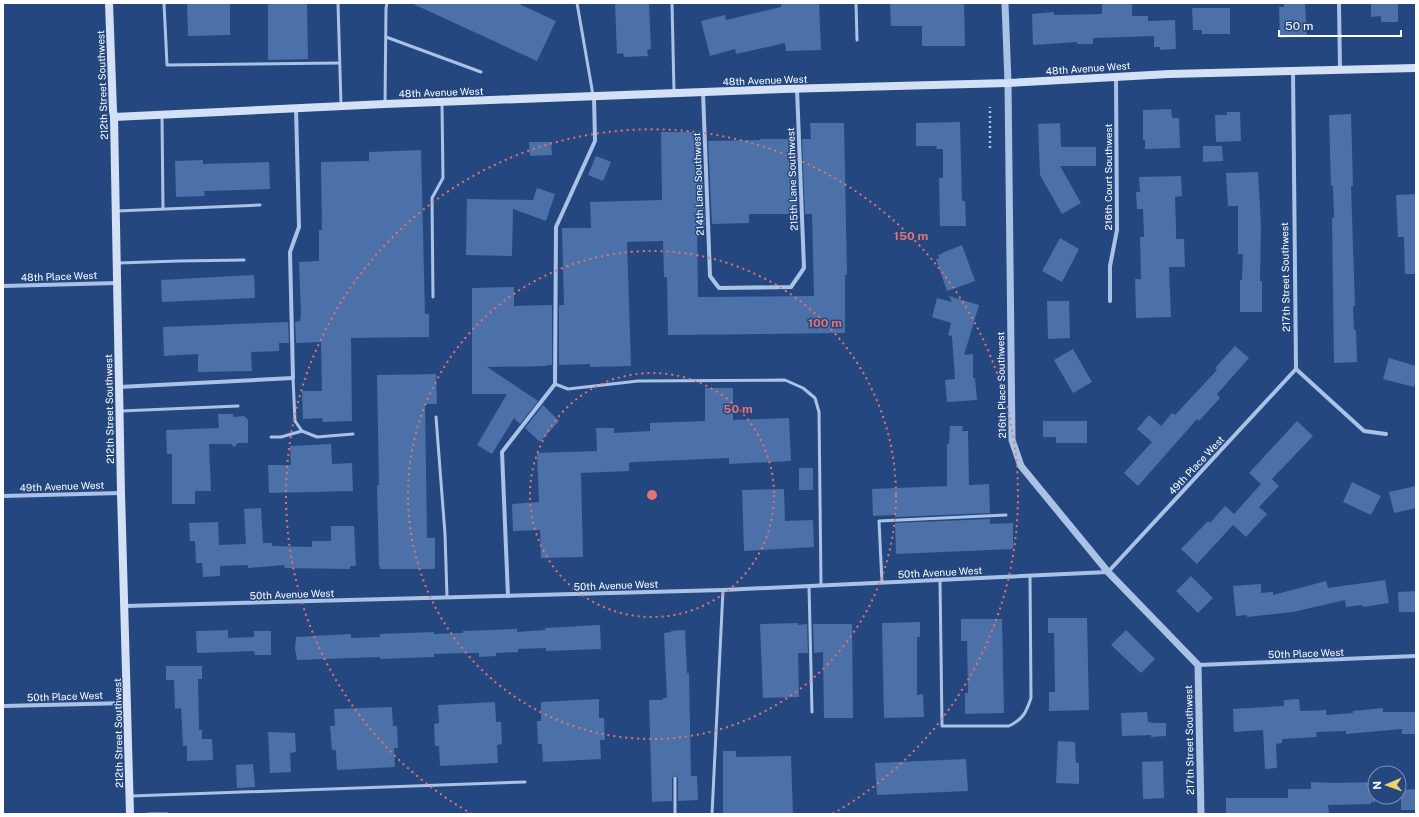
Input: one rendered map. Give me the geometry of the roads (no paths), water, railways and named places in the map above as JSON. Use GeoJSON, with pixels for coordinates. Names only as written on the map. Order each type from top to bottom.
{"type":"FeatureCollection","features":[{"type":"Feature","properties":{"kind":"main road","name":"212th Street Southwest"},"geometry":{"type":"LineString","coordinates":[[109,3],[114,117],[116,283],[130,814]]}},
{"type":"Feature","properties":{"kind":"main road","name":"48th Avenue West"},"geometry":{"type":"LineString","coordinates":[[114,117],[340,105],[797,89],[1008,84],[1116,77],[1293,70],[1416,68]]}},
{"type":"Feature","properties":{"kind":"street","name":"216th Place Southwest"},"geometry":{"type":"LineString","coordinates":[[1004,3],[1008,84],[1012,440],[1021,466],[1108,572],[1198,665]]}},
{"type":"Feature","properties":{"kind":"street"},"geometry":{"type":"LineString","coordinates":[[1339,3],[1340,69]]}},
{"type":"Feature","properties":{"kind":"street","name":"217th Street Southwest"},"geometry":{"type":"LineString","coordinates":[[1293,70],[1296,369]]}},
{"type":"Feature","properties":{"kind":"street","name":"216th Court Southwest"},"geometry":{"type":"LineString","coordinates":[[1110,301],[1110,266],[1117,230],[1116,77]]}},
{"type":"Feature","properties":{"kind":"street","name":"215th Lane Southwest"},"geometry":{"type":"LineString","coordinates":[[710,276],[719,288],[791,287],[804,268],[797,89]]}},
{"type":"Feature","properties":{"kind":"street","name":"214th Lane Southwest"},"geometry":{"type":"LineString","coordinates":[[703,92],[710,276]]}},
{"type":"Feature","properties":{"kind":"street"},"geometry":{"type":"LineString","coordinates":[[508,596],[502,452],[555,384],[556,227],[595,141],[594,97]]}},
{"type":"Feature","properties":{"kind":"street"},"geometry":{"type":"LineString","coordinates":[[119,387],[293,378],[290,252],[299,227],[296,107]]}},
{"type":"Feature","properties":{"kind":"street","name":"48th Place West"},"geometry":{"type":"LineString","coordinates":[[3,286],[116,283]]}},
{"type":"Feature","properties":{"kind":"street"},"geometry":{"type":"LineString","coordinates":[[1296,369],[1364,431],[1386,434]]}},
{"type":"Feature","properties":{"kind":"street","name":"49th Place West"},"geometry":{"type":"LineString","coordinates":[[1108,572],[1296,369]]}},
{"type":"Feature","properties":{"kind":"street","name":"49th Avenue West"},"geometry":{"type":"LineString","coordinates":[[3,496],[121,493]]}},
{"type":"Feature","properties":{"kind":"street","name":"50th Avenue West"},"geometry":{"type":"LineString","coordinates":[[125,606],[723,590],[1108,572]]}},
{"type":"Feature","properties":{"kind":"street","name":"50th Place West"},"geometry":{"type":"LineString","coordinates":[[1198,665],[1416,656]]}},
{"type":"Feature","properties":{"kind":"street","name":"217th Street Southwest"},"geometry":{"type":"LineString","coordinates":[[1198,665],[1200,814]]}},
{"type":"Feature","properties":{"kind":"street","name":"50th Place West"},"geometry":{"type":"LineString","coordinates":[[3,706],[127,703]]}},
{"type":"Feature","properties":{"kind":"lane"},"geometry":{"type":"LineString","coordinates":[[164,3],[167,65],[339,63]]}},
{"type":"Feature","properties":{"kind":"lane"},"geometry":{"type":"LineString","coordinates":[[338,3],[340,105]]}},
{"type":"Feature","properties":{"kind":"lane"},"geometry":{"type":"LineString","coordinates":[[385,104],[387,3]]}},
{"type":"Feature","properties":{"kind":"lane"},"geometry":{"type":"LineString","coordinates":[[577,3],[594,97]]}},
{"type":"Feature","properties":{"kind":"lane"},"geometry":{"type":"LineString","coordinates":[[672,3],[674,94]]}},
{"type":"Feature","properties":{"kind":"lane"},"geometry":{"type":"LineString","coordinates":[[856,3],[857,40]]}},
{"type":"Feature","properties":{"kind":"lane"},"geometry":{"type":"LineString","coordinates":[[386,37],[481,72]]}},
{"type":"Feature","properties":{"kind":"lane"},"geometry":{"type":"LineString","coordinates":[[433,297],[432,198],[443,178],[442,102]]}},
{"type":"Feature","properties":{"kind":"lane"},"geometry":{"type":"LineString","coordinates":[[162,114],[163,209]]}},
{"type":"Feature","properties":{"kind":"lane"},"geometry":{"type":"LineString","coordinates":[[116,211],[260,206]]}},
{"type":"Feature","properties":{"kind":"lane"},"geometry":{"type":"LineString","coordinates":[[116,263],[244,260]]}},
{"type":"Feature","properties":{"kind":"lane"},"geometry":{"type":"LineString","coordinates":[[293,378],[295,421],[302,431],[317,437],[353,434]]}},
{"type":"Feature","properties":{"kind":"lane"},"geometry":{"type":"LineString","coordinates":[[555,384],[568,389],[638,381],[785,380],[803,388],[815,398],[819,412],[821,585]]}},
{"type":"Feature","properties":{"kind":"lane"},"geometry":{"type":"LineString","coordinates":[[119,411],[238,406]]}},
{"type":"Feature","properties":{"kind":"lane"},"geometry":{"type":"LineString","coordinates":[[436,417],[445,534],[447,597]]}},
{"type":"Feature","properties":{"kind":"lane"},"geometry":{"type":"LineString","coordinates":[[271,436],[281,437],[302,431]]}},
{"type":"Feature","properties":{"kind":"lane"},"geometry":{"type":"LineString","coordinates":[[882,582],[879,521],[1006,515]]}},
{"type":"Feature","properties":{"kind":"lane"},"geometry":{"type":"LineString","coordinates":[[940,580],[942,726],[1009,726],[1017,722],[1026,713],[1031,698],[1030,576]]}},
{"type":"Feature","properties":{"kind":"lane"},"geometry":{"type":"LineString","coordinates":[[809,586],[812,712]]}},
{"type":"Feature","properties":{"kind":"lane"},"geometry":{"type":"LineString","coordinates":[[712,814],[723,590]]}},
{"type":"Feature","properties":{"kind":"lane"},"geometry":{"type":"LineString","coordinates":[[675,778],[675,814]]}},
{"type":"Feature","properties":{"kind":"lane"},"geometry":{"type":"LineString","coordinates":[[130,796],[525,782]]}},
{"type":"Feature","properties":{"kind":"lane"},"geometry":{"type":"LineString","coordinates":[[148,814],[167,814]]}}]}
